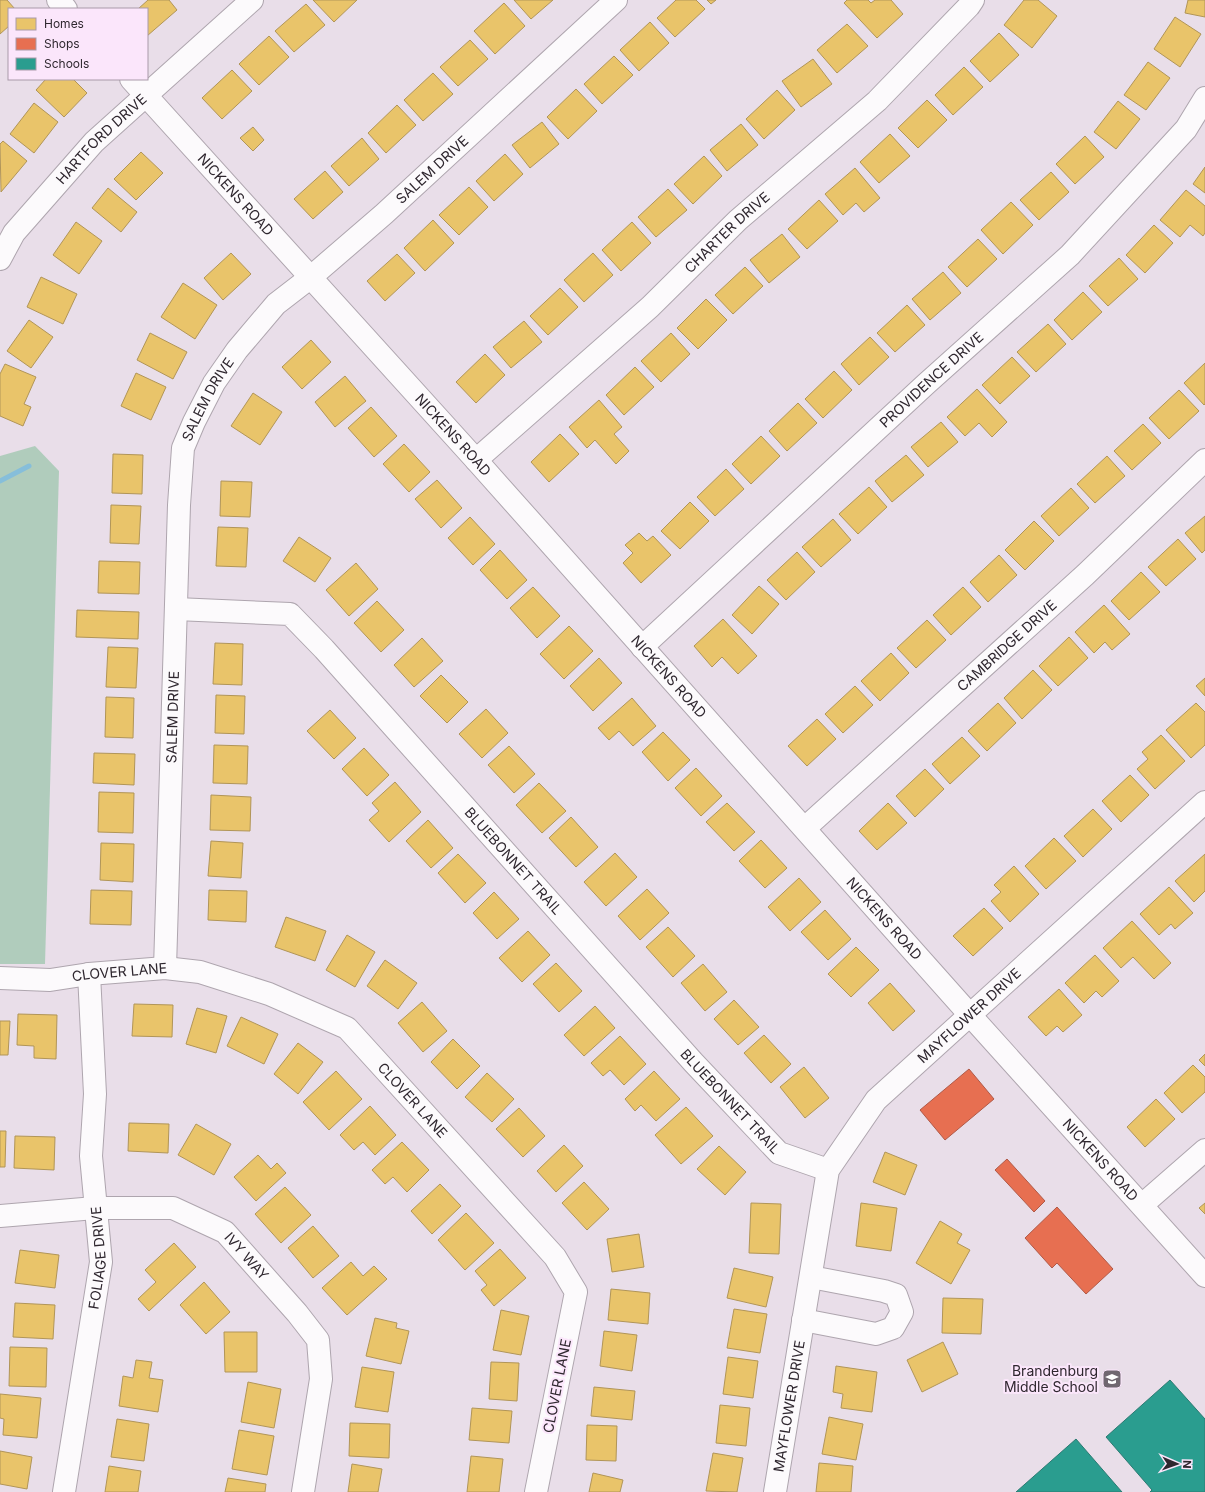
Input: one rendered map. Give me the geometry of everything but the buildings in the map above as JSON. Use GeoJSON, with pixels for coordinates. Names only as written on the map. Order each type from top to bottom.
{"type":"FeatureCollection","features":[{"type":"Feature","properties":{"kind":"street"},"geometry":{"type":"LineString","coordinates":[[58,0],[65,8]]}},
{"type":"Feature","properties":{"kind":"street","name":"HARTFORD DRIVE"},"geometry":{"type":"LineString","coordinates":[[0,259],[14,233],[94,142],[252,0]]}},
{"type":"Feature","properties":{"kind":"street","name":"SALEM DRIVE"},"geometry":{"type":"LineString","coordinates":[[165,968],[179,505],[183,448],[214,382],[237,350],[276,304],[311,277],[384,214],[616,0]]}},
{"type":"Feature","properties":{"kind":"street","name":"CHARTER DRIVE"},"geometry":{"type":"LineString","coordinates":[[476,460],[650,307],[738,220],[877,101],[969,6],[973,0]]}},
{"type":"Feature","properties":{"kind":"street","name":"NICKENS ROAD"},"geometry":{"type":"LineString","coordinates":[[132,80],[476,460],[970,1015],[1205,1276]]}},
{"type":"Feature","properties":{"kind":"street","name":"PROVIDENCE DRIVE"},"geometry":{"type":"LineString","coordinates":[[642,647],[926,384],[1070,255],[1186,129],[1205,98]]}},
{"type":"Feature","properties":{"kind":"street","name":"CAMBRIDGE DRIVE"},"geometry":{"type":"LineString","coordinates":[[805,828],[1085,575],[1205,460]]}},
{"type":"Feature","properties":{"kind":"street","name":"BLUEBONNET TRAIL"},"geometry":{"type":"LineString","coordinates":[[176,609],[290,614],[324,649],[693,1062],[779,1153],[828,1170]]}},
{"type":"Feature","properties":{"kind":"street","name":"MAYFLOWER DRIVE"},"geometry":{"type":"LineString","coordinates":[[775,1492],[828,1170],[876,1100],[1205,802]]}},
{"type":"Feature","properties":{"kind":"street","name":"CLOVER LANE"},"geometry":{"type":"LineString","coordinates":[[0,978],[50,980],[89,974],[165,968],[200,972],[269,994],[347,1028],[555,1257],[576,1292],[536,1492]]}},
{"type":"Feature","properties":{"kind":"street","name":"FOLIAGE DRIVE"},"geometry":{"type":"LineString","coordinates":[[64,1492],[101,1262],[91,1156],[95,1094],[89,974]]}},
{"type":"Feature","properties":{"kind":"street"},"geometry":{"type":"LineString","coordinates":[[1142,1205],[1205,1150]]}},
{"type":"Feature","properties":{"kind":"street","name":"IVY WAY"},"geometry":{"type":"LineString","coordinates":[[0,1216],[96,1208],[173,1208],[226,1232],[297,1312],[318,1340],[321,1379],[304,1492]]}},
{"type":"Feature","properties":{"kind":"street","name":"MAYFLOWER DRIVE"},"geometry":{"type":"LineString","coordinates":[[803,1320],[876,1334],[893,1328],[902,1312],[896,1295],[811,1277]]}},
{"type":"Feature","properties":{"kind":"green space"},"geometry":{"type":"Polygon","coordinates":[[[35,446],[59,471],[45,964],[0,964],[0,456],[35,446]]]}},
{"type":"Feature","properties":{"kind":"waterway"},"geometry":{"type":"LineString","coordinates":[[0,481],[29,466]]}},
{"type":"Feature","properties":{"kind":"place","name":"Brandenburg Middle School"},"geometry":{"type":"Point","coordinates":[1112,1379]}}]}
